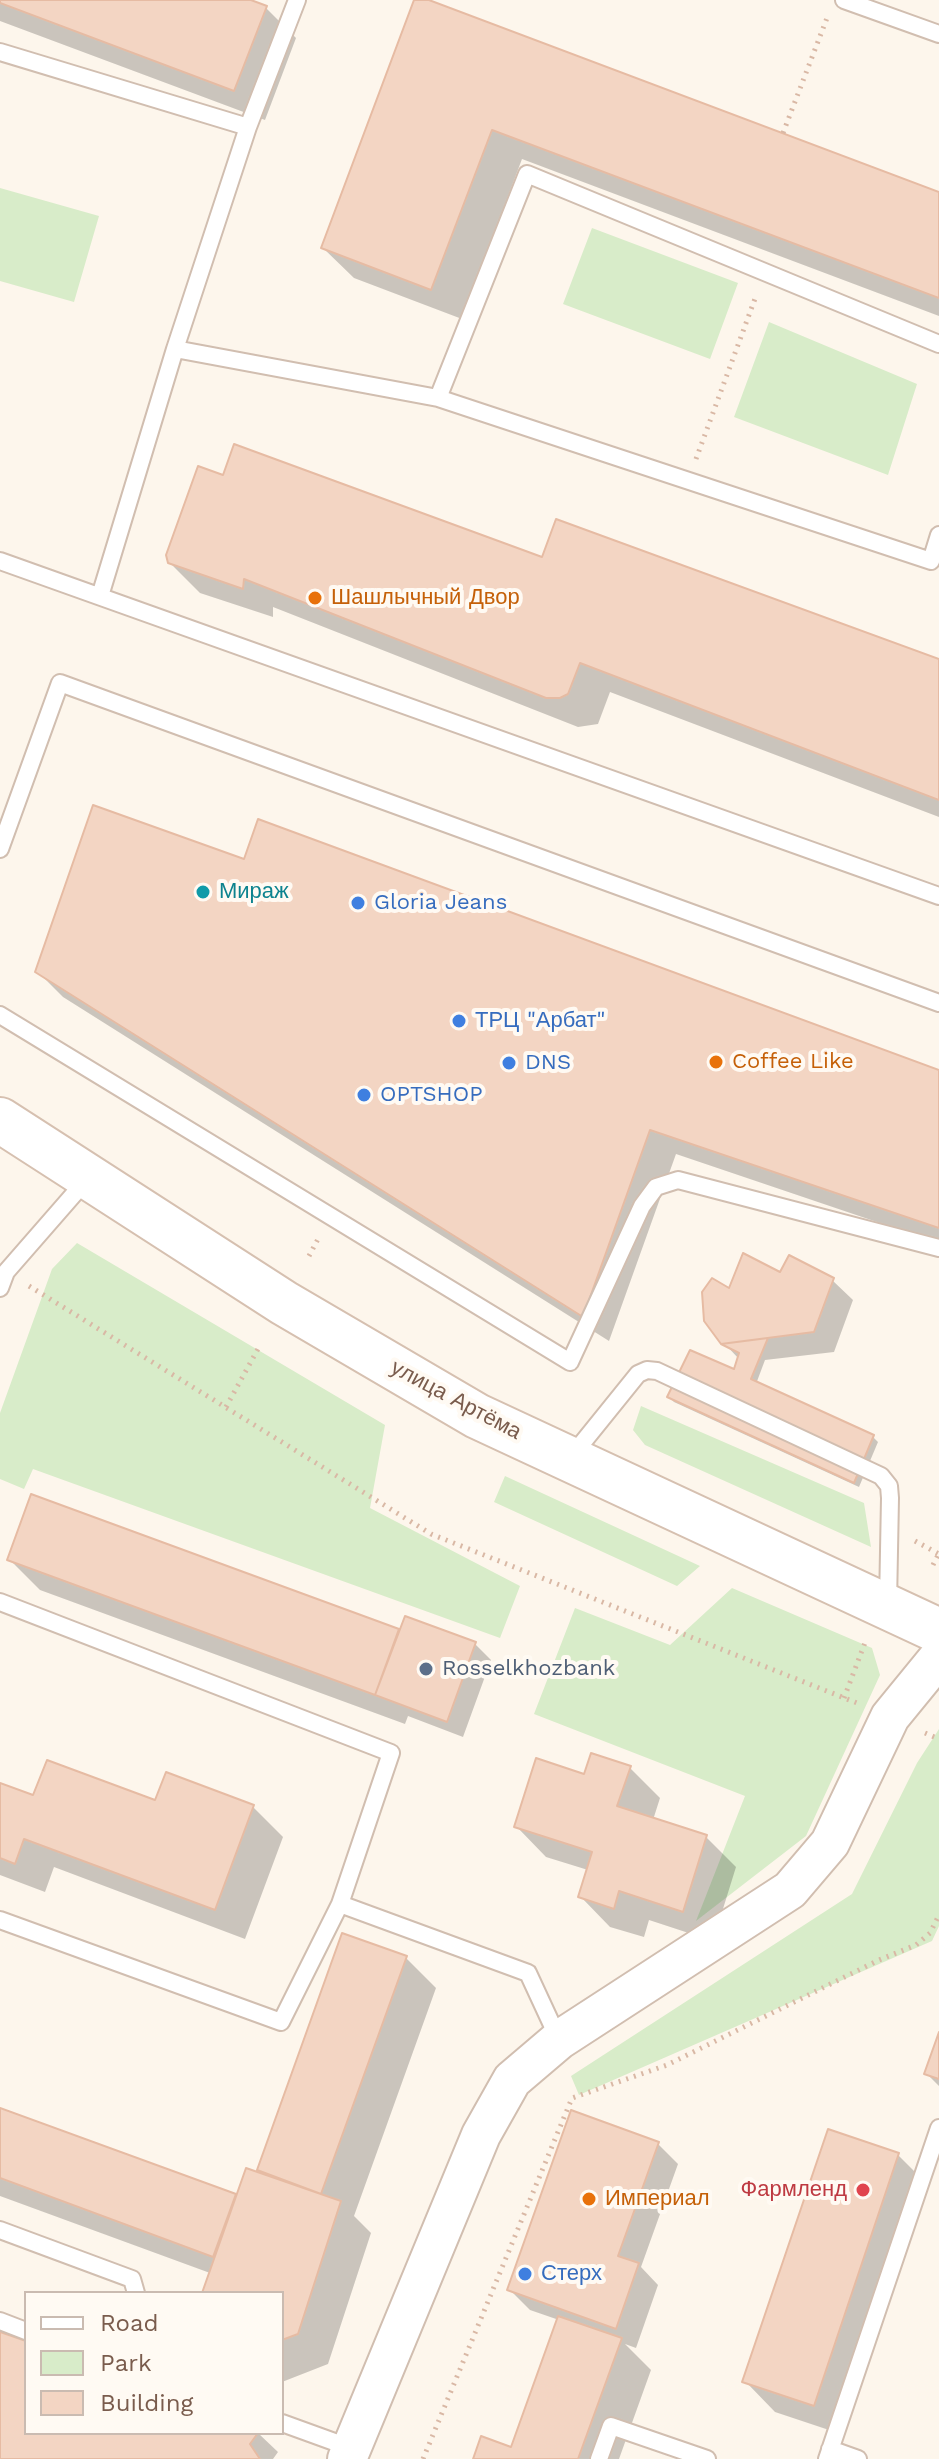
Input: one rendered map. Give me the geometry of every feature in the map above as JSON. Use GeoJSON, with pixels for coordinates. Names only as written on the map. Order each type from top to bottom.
{"type":"FeatureCollection","features":[{"type":"Feature","properties":{"kind":"main road","name":"улица Артёма"},"geometry":{"type":"LineString","coordinates":[[0,1120],[314,1321],[477,1416],[737,1538],[877,1623],[939,1631]]}},
{"type":"Feature","properties":{"kind":"street"},"geometry":{"type":"LineString","coordinates":[[349,2454],[481,2135],[512,2080],[559,2040],[790,1890],[830,1843],[890,1717],[939,1657]]}},
{"type":"Feature","properties":{"kind":"lane"},"geometry":{"type":"LineString","coordinates":[[100,596],[175,349],[248,127],[297,0]]}},
{"type":"Feature","properties":{"kind":"lane"},"geometry":{"type":"LineString","coordinates":[[844,0],[939,34]]}},
{"type":"Feature","properties":{"kind":"lane"},"geometry":{"type":"LineString","coordinates":[[0,52],[248,127]]}},
{"type":"Feature","properties":{"kind":"lane"},"geometry":{"type":"LineString","coordinates":[[438,398],[527,174],[939,344]]}},
{"type":"Feature","properties":{"kind":"lane"},"geometry":{"type":"LineString","coordinates":[[175,349],[438,398],[931,561],[939,535]]}},
{"type":"Feature","properties":{"kind":"lane"},"geometry":{"type":"LineString","coordinates":[[0,561],[939,896]]}},
{"type":"Feature","properties":{"kind":"lane"},"geometry":{"type":"LineString","coordinates":[[0,849],[60,683],[939,1003]]}},
{"type":"Feature","properties":{"kind":"lane"},"geometry":{"type":"LineString","coordinates":[[0,1015],[570,1362],[642,1206],[656,1187],[678,1180],[939,1248]]}},
{"type":"Feature","properties":{"kind":"lane"},"geometry":{"type":"LineString","coordinates":[[3,1280],[89,1177]]}},
{"type":"Feature","properties":{"kind":"lane"},"geometry":{"type":"LineString","coordinates":[[570,1459],[638,1374],[647,1370],[657,1371],[881,1476],[889,1486],[890,1498],[877,1623]]}},
{"type":"Feature","properties":{"kind":"lane"},"geometry":{"type":"LineString","coordinates":[[0,1602],[391,1753],[340,1904],[281,2022],[0,1920]]}},
{"type":"Feature","properties":{"kind":"lane"},"geometry":{"type":"LineString","coordinates":[[340,1904],[528,1973],[559,2040]]}},
{"type":"Feature","properties":{"kind":"lane"},"geometry":{"type":"LineString","coordinates":[[858,2459],[829,2454],[939,2128]]}},
{"type":"Feature","properties":{"kind":"lane"},"geometry":{"type":"LineString","coordinates":[[0,2230],[132,2279],[135,2291]]}},
{"type":"Feature","properties":{"kind":"lane"},"geometry":{"type":"LineString","coordinates":[[0,2321],[24,2330]]}},
{"type":"Feature","properties":{"kind":"lane"},"geometry":{"type":"LineString","coordinates":[[284,2424],[349,2454]]}},
{"type":"Feature","properties":{"kind":"lane"},"geometry":{"type":"LineString","coordinates":[[599,2459],[611,2426],[707,2459]]}},
{"type":"Feature","properties":{"kind":"path"},"geometry":{"type":"LineString","coordinates":[[783,133],[828,15]]}},
{"type":"Feature","properties":{"kind":"path"},"geometry":{"type":"LineString","coordinates":[[688,481],[765,272]]}},
{"type":"Feature","properties":{"kind":"path"},"geometry":{"type":"LineString","coordinates":[[3,1280],[226,1407],[431,1534],[869,1708]]}},
{"type":"Feature","properties":{"kind":"path"},"geometry":{"type":"LineString","coordinates":[[226,1407],[259,1347]]}},
{"type":"Feature","properties":{"kind":"path"},"geometry":{"type":"LineString","coordinates":[[933,1565],[939,1553]]}},
{"type":"Feature","properties":{"kind":"path"},"geometry":{"type":"LineString","coordinates":[[844,1698],[877,1623]]}},
{"type":"Feature","properties":{"kind":"path"},"geometry":{"type":"LineString","coordinates":[[423,2459],[572,2098],[667,2065],[879,1960],[916,1945],[930,1933],[939,1915]]}},
{"type":"Feature","properties":{"kind":"green space"},"geometry":{"type":"Polygon","coordinates":[[[0,188],[99,216],[74,302],[0,281],[0,188]]]}},
{"type":"Feature","properties":{"kind":"green space"},"geometry":{"type":"Polygon","coordinates":[[[592,228],[738,283],[710,359],[563,304],[592,228]]]}},
{"type":"Feature","properties":{"kind":"green space"},"geometry":{"type":"Polygon","coordinates":[[[769,322],[917,384],[888,475],[734,417],[769,322]]]}},
{"type":"Feature","properties":{"kind":"green space"},"geometry":{"type":"Polygon","coordinates":[[[77,1243],[385,1425],[370,1508],[520,1586],[500,1638],[33,1469],[24,1489],[0,1479],[0,1413],[52,1269],[77,1243]]]}},
{"type":"Feature","properties":{"kind":"green space"},"geometry":{"type":"Polygon","coordinates":[[[641,1406],[864,1503],[871,1547],[645,1445],[633,1430],[641,1406]]]}},
{"type":"Feature","properties":{"kind":"green space"},"geometry":{"type":"Polygon","coordinates":[[[505,1476],[700,1566],[677,1586],[494,1502],[505,1476]]]}},
{"type":"Feature","properties":{"kind":"green space"},"geometry":{"type":"Polygon","coordinates":[[[732,1588],[872,1648],[880,1675],[806,1836],[696,1921],[745,1796],[534,1714],[575,1608],[670,1645],[732,1588]]]}},
{"type":"Feature","properties":{"kind":"green space"},"geometry":{"type":"Polygon","coordinates":[[[939,1729],[939,1926],[932,1941],[579,2095],[571,2076],[852,1894],[917,1763],[939,1729]]]}},
{"type":"Feature","properties":{"kind":"building"},"geometry":{"type":"Polygon","coordinates":[[[0,0],[251,0],[267,6],[234,91],[0,3],[0,0]]]}},
{"type":"Feature","properties":{"kind":"building"},"geometry":{"type":"Polygon","coordinates":[[[414,0],[429,0],[939,192],[939,298],[492,130],[431,290],[321,248],[414,0]]]}},
{"type":"Feature","properties":{"kind":"building"},"geometry":{"type":"Polygon","coordinates":[[[234,444],[542,557],[556,519],[939,659],[939,800],[580,663],[568,694],[560,698],[546,698],[244,579],[243,589],[168,563],[166,555],[198,466],[223,475],[234,444]]]}},
{"type":"Feature","properties":{"kind":"building","name":"ТРЦ \"Арбат\""},"geometry":{"type":"Polygon","coordinates":[[[93,805],[244,859],[258,819],[939,1070],[939,1228],[650,1130],[583,1317],[35,972],[93,805]]]}},
{"type":"Feature","properties":{"kind":"building"},"geometry":{"type":"Polygon","coordinates":[[[743,1253],[780,1272],[789,1255],[834,1278],[814,1332],[721,1344],[704,1321],[702,1292],[712,1278],[729,1288],[743,1253]]]}},
{"type":"Feature","properties":{"kind":"building"},"geometry":{"type":"Polygon","coordinates":[[[768,1338],[751,1379],[874,1435],[854,1483],[667,1397],[690,1350],[734,1369],[739,1353],[721,1344],[768,1338]]]}},
{"type":"Feature","properties":{"kind":"building"},"geometry":{"type":"Polygon","coordinates":[[[31,1494],[399,1629],[375,1695],[7,1560],[31,1494]]]}},
{"type":"Feature","properties":{"kind":"building","name":"Rosselkhozbank"},"geometry":{"type":"Polygon","coordinates":[[[405,1616],[476,1642],[447,1722],[375,1695],[405,1616]]]}},
{"type":"Feature","properties":{"kind":"building"},"geometry":{"type":"Polygon","coordinates":[[[591,1753],[631,1766],[617,1806],[707,1835],[683,1912],[619,1891],[614,1909],[578,1897],[592,1852],[514,1827],[536,1758],[584,1774],[591,1753]]]}},
{"type":"Feature","properties":{"kind":"building"},"geometry":{"type":"Polygon","coordinates":[[[47,1760],[155,1800],[166,1772],[254,1805],[215,1910],[24,1839],[15,1864],[0,1858],[0,1783],[33,1795],[47,1760]]]}},
{"type":"Feature","properties":{"kind":"building"},"geometry":{"type":"Polygon","coordinates":[[[342,1933],[407,1956],[321,2194],[257,2170],[342,1933]]]}},
{"type":"Feature","properties":{"kind":"building"},"geometry":{"type":"Polygon","coordinates":[[[939,2032],[939,2079],[924,2074],[939,2032]]]}},
{"type":"Feature","properties":{"kind":"building"},"geometry":{"type":"Polygon","coordinates":[[[0,2108],[236,2194],[213,2257],[0,2178],[0,2108]]]}},
{"type":"Feature","properties":{"kind":"building","name":"Империал"},"geometry":{"type":"Polygon","coordinates":[[[571,2110],[659,2142],[618,2256],[639,2263],[616,2329],[507,2290],[571,2110]]]}},
{"type":"Feature","properties":{"kind":"building"},"geometry":{"type":"Polygon","coordinates":[[[828,2129],[899,2153],[814,2406],[742,2382],[828,2129]]]}},
{"type":"Feature","properties":{"kind":"building"},"geometry":{"type":"Polygon","coordinates":[[[246,2168],[341,2201],[298,2334],[284,2339],[284,2291],[203,2291],[246,2168]]]}},
{"type":"Feature","properties":{"kind":"building"},"geometry":{"type":"Polygon","coordinates":[[[558,2316],[622,2338],[578,2459],[473,2459],[481,2436],[511,2447],[558,2316]]]}},
{"type":"Feature","properties":{"kind":"building"},"geometry":{"type":"Polygon","coordinates":[[[0,2332],[24,2340],[24,2435],[257,2435],[250,2444],[260,2459],[0,2459],[0,2332]]]}},
{"type":"Feature","properties":{"kind":"place","name":"Шашлычный Двор"},"geometry":{"type":"Point","coordinates":[315,598]}},
{"type":"Feature","properties":{"kind":"place","name":"Мираж"},"geometry":{"type":"Point","coordinates":[203,892]}},
{"type":"Feature","properties":{"kind":"place","name":"Gloria Jeans"},"geometry":{"type":"Point","coordinates":[358,903]}},
{"type":"Feature","properties":{"kind":"place","name":"ТРЦ \"Арбат\""},"geometry":{"type":"Point","coordinates":[459,1021]}},
{"type":"Feature","properties":{"kind":"place","name":"Coffee Like"},"geometry":{"type":"Point","coordinates":[716,1062]}},
{"type":"Feature","properties":{"kind":"place","name":"DNS"},"geometry":{"type":"Point","coordinates":[509,1063]}},
{"type":"Feature","properties":{"kind":"place","name":"OPTSHOP"},"geometry":{"type":"Point","coordinates":[364,1095]}},
{"type":"Feature","properties":{"kind":"place","name":"Rosselkhozbank"},"geometry":{"type":"Point","coordinates":[426,1669]}},
{"type":"Feature","properties":{"kind":"place","name":"Фармленд"},"geometry":{"type":"Point","coordinates":[863,2190]}},
{"type":"Feature","properties":{"kind":"place","name":"Империал"},"geometry":{"type":"Point","coordinates":[589,2199]}},
{"type":"Feature","properties":{"kind":"place","name":"Стерх"},"geometry":{"type":"Point","coordinates":[525,2274]}}]}
